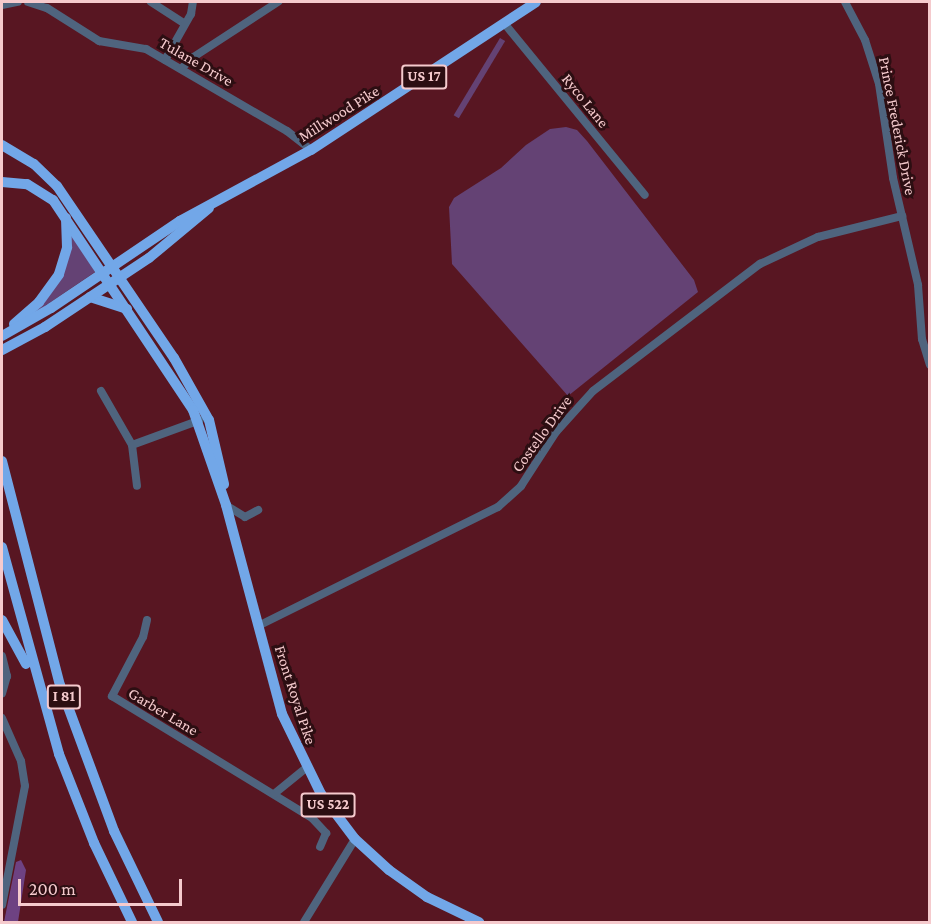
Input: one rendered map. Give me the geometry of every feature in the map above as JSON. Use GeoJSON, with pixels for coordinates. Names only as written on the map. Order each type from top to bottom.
{"type":"FeatureCollection","features":[{"type":"Feature","properties":{"kind":"highway","name":"Millwood Pike"},"geometry":{"type":"LineString","coordinates":[[2,335],[180,221],[311,150],[536,2]]}},
{"type":"Feature","properties":{"kind":"highway"},"geometry":{"type":"LineString","coordinates":[[2,146],[34,164],[57,186],[108,269]]}},
{"type":"Feature","properties":{"kind":"highway"},"geometry":{"type":"LineString","coordinates":[[2,182],[35,187],[54,200],[108,269]]}},
{"type":"Feature","properties":{"kind":"highway","name":"Millwood Pike"},"geometry":{"type":"LineString","coordinates":[[2,350],[90,297],[178,237],[213,204]]}},
{"type":"Feature","properties":{"kind":"highway"},"geometry":{"type":"LineString","coordinates":[[2,335],[39,302],[59,274],[68,247],[66,218]]}},
{"type":"Feature","properties":{"kind":"highway","name":"Front Royal Pike"},"geometry":{"type":"LineString","coordinates":[[108,269],[202,418],[282,714],[306,768],[355,839],[409,885],[479,922]]}},
{"type":"Feature","properties":{"kind":"highway","name":"Front Royal Pike"},"geometry":{"type":"LineString","coordinates":[[115,280],[129,310],[202,418]]}},
{"type":"Feature","properties":{"kind":"highway"},"geometry":{"type":"LineString","coordinates":[[90,297],[129,310]]}},
{"type":"Feature","properties":{"kind":"highway","name":"I 81"},"geometry":{"type":"LineString","coordinates":[[2,461],[60,685],[110,820],[158,922]]}},
{"type":"Feature","properties":{"kind":"highway","name":"I 81"},"geometry":{"type":"LineString","coordinates":[[2,547],[44,710],[82,814],[132,922]]}},
{"type":"Feature","properties":{"kind":"highway"},"geometry":{"type":"LineString","coordinates":[[2,620],[44,710]]}},
{"type":"Feature","properties":{"kind":"street"},"geometry":{"type":"LineString","coordinates":[[2,5],[18,2]]}},
{"type":"Feature","properties":{"kind":"street","name":"Tulane Drive"},"geometry":{"type":"LineString","coordinates":[[28,2],[47,8],[99,41],[139,47],[165,60],[287,131],[311,150]]}},
{"type":"Feature","properties":{"kind":"street"},"geometry":{"type":"LineString","coordinates":[[151,2],[185,24]]}},
{"type":"Feature","properties":{"kind":"street"},"geometry":{"type":"LineString","coordinates":[[165,60],[185,24],[193,2]]}},
{"type":"Feature","properties":{"kind":"street"},"geometry":{"type":"LineString","coordinates":[[181,69],[192,58],[278,2]]}},
{"type":"Feature","properties":{"kind":"street","name":"Prince Frederick Drive"},"geometry":{"type":"LineString","coordinates":[[845,2],[875,70],[902,216],[918,285],[922,339],[930,365]]}},
{"type":"Feature","properties":{"kind":"street","name":"Ryco Lane"},"geometry":{"type":"LineString","coordinates":[[504,23],[645,195]]}},
{"type":"Feature","properties":{"kind":"street","name":"Costello Drive"},"geometry":{"type":"LineString","coordinates":[[258,626],[498,507],[518,489],[556,432],[593,391],[760,264],[809,240],[902,216]]}},
{"type":"Feature","properties":{"kind":"street"},"geometry":{"type":"LineString","coordinates":[[100,392],[132,445],[137,486]]}},
{"type":"Feature","properties":{"kind":"street"},"geometry":{"type":"LineString","coordinates":[[132,445],[202,418]]}},
{"type":"Feature","properties":{"kind":"street"},"geometry":{"type":"LineString","coordinates":[[226,505],[243,517],[258,510]]}},
{"type":"Feature","properties":{"kind":"street","name":"Garber Lane"},"geometry":{"type":"LineString","coordinates":[[147,620],[143,637],[112,696],[274,794],[325,830],[320,847]]}},
{"type":"Feature","properties":{"kind":"street"},"geometry":{"type":"LineString","coordinates":[[2,656],[6,682],[2,693]]}},
{"type":"Feature","properties":{"kind":"street"},"geometry":{"type":"LineString","coordinates":[[2,718],[21,761],[25,786],[2,905]]}},
{"type":"Feature","properties":{"kind":"street"},"geometry":{"type":"LineString","coordinates":[[274,794],[306,768]]}},
{"type":"Feature","properties":{"kind":"street"},"geometry":{"type":"LineString","coordinates":[[304,922],[355,839]]}},
{"type":"Feature","properties":{"kind":"shaded area"},"geometry":{"type":"Polygon","coordinates":[[[500,38],[505,41],[459,118],[454,115],[500,38]]]}},
{"type":"Feature","properties":{"kind":"shaded area"},"geometry":{"type":"Polygon","coordinates":[[[566,127],[577,130],[587,141],[694,280],[698,292],[568,396],[452,264],[449,207],[454,198],[501,168],[526,145],[550,129],[566,127]]]}},
{"type":"Feature","properties":{"kind":"shaded area"},"geometry":{"type":"Polygon","coordinates":[[[71,231],[95,272],[30,316],[44,303],[71,231]]]}},
{"type":"Feature","properties":{"kind":"shaded area"},"geometry":{"type":"Polygon","coordinates":[[[21,860],[26,870],[18,922],[4,922],[16,862],[21,860]]]}}]}
